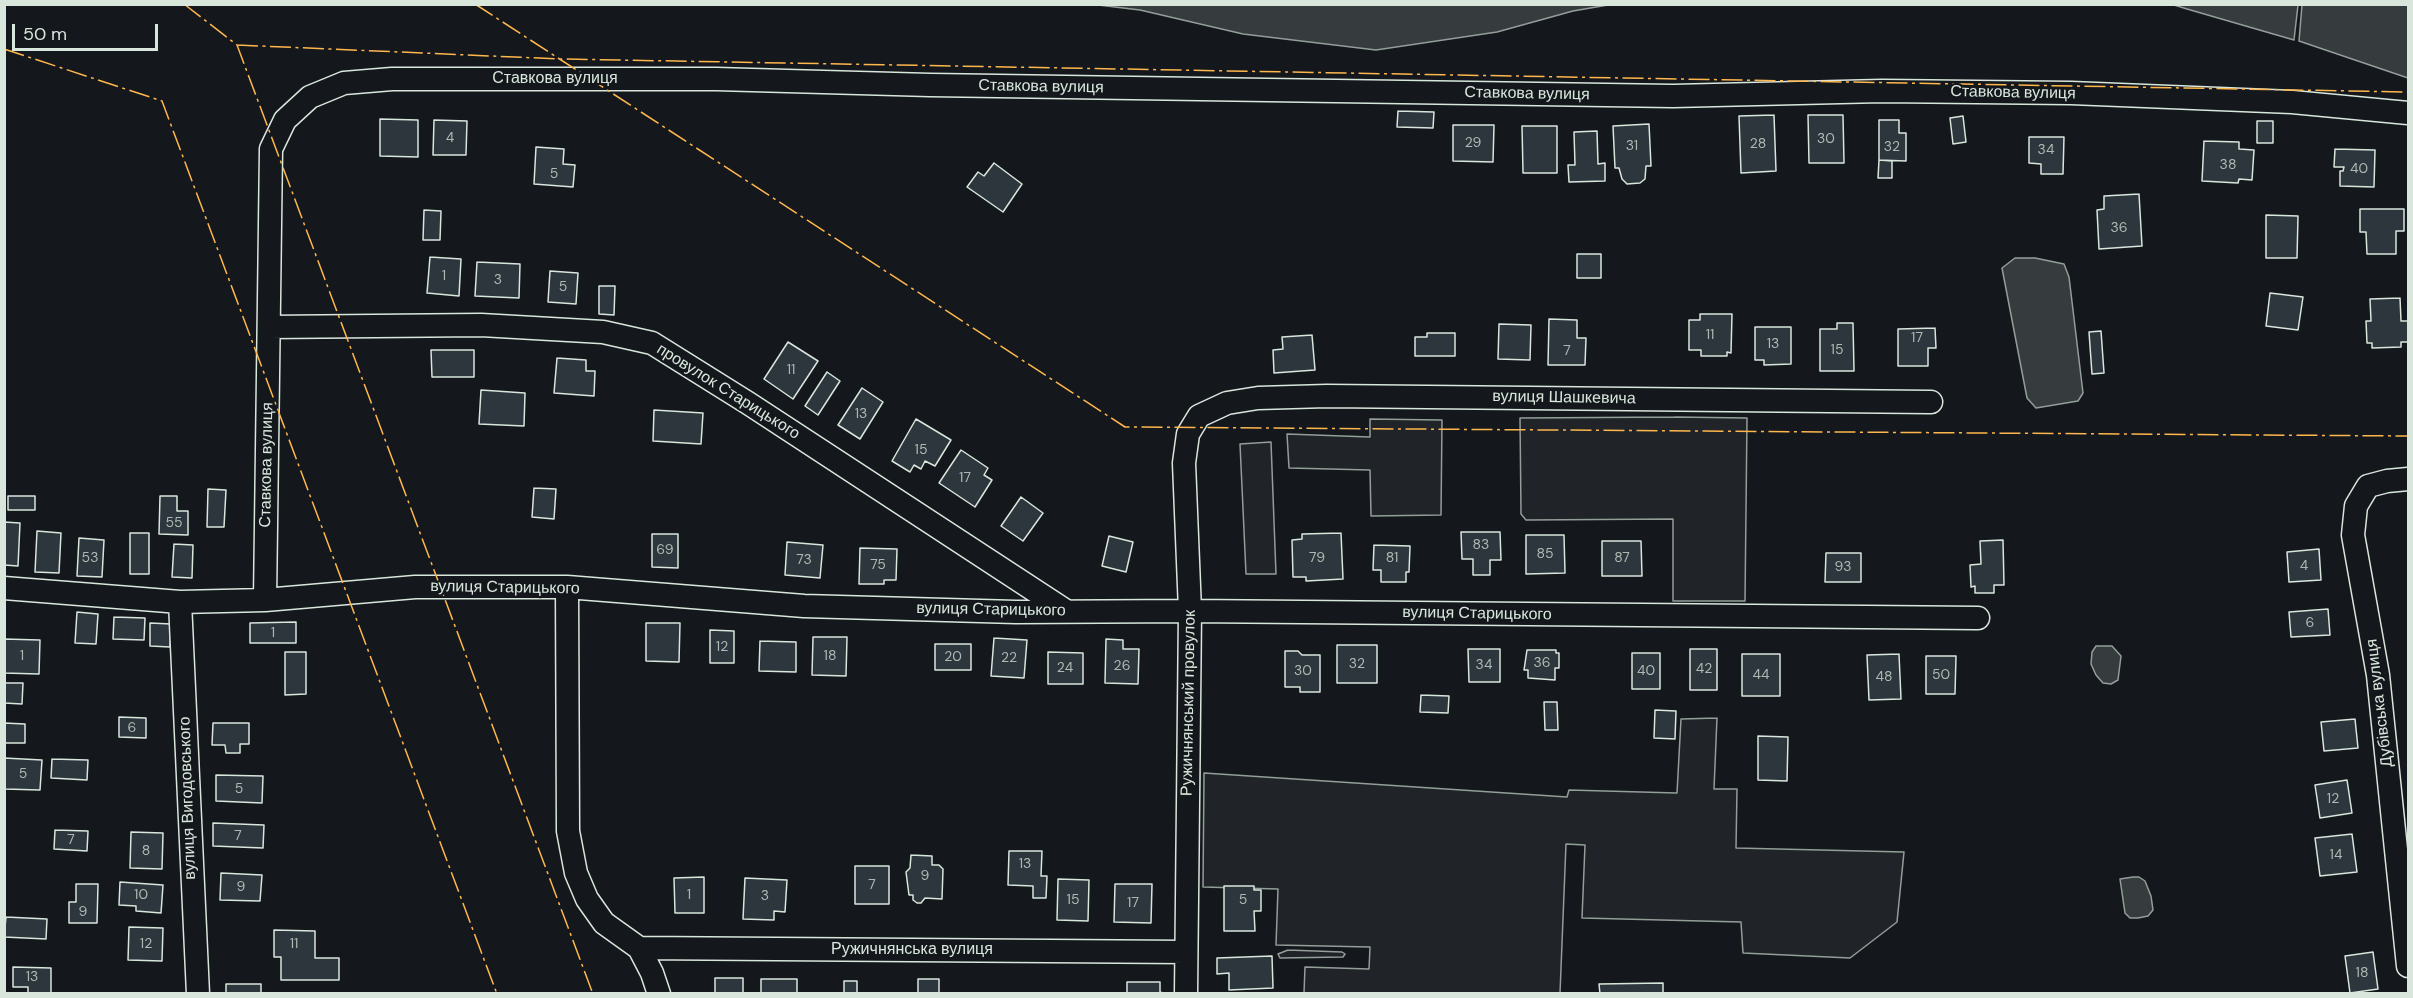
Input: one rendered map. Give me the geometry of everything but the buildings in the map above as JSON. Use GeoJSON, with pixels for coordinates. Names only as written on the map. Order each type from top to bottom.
{"type":"FeatureCollection","features":[{"type":"Feature","properties":{"kind":"street","name":"Ставкова вулиця"},"geometry":{"type":"LineString","coordinates":[[265,600],[271,149],[285,120],[310,97],[344,83],[392,79],[716,79],[930,85],[1673,96],[1882,91],[2070,93],[2292,102],[2409,113]]}},
{"type":"Feature","properties":{"kind":"street","name":"провулок Старицького"},"geometry":{"type":"LineString","coordinates":[[269,327],[481,325],[603,332],[652,343],[1066,611]]}},
{"type":"Feature","properties":{"kind":"street","name":"вулиця Шашкевича"},"geometry":{"type":"LineString","coordinates":[[1199,416],[1227,403],[1258,398],[1327,396],[1931,402]]}},
{"type":"Feature","properties":{"kind":"street","name":"Ружичнянський провулок"},"geometry":{"type":"LineString","coordinates":[[1186,993],[1190,611],[1184,463],[1188,434],[1199,416]]}},
{"type":"Feature","properties":{"kind":"street","name":"Дубівська вулиця"},"geometry":{"type":"LineString","coordinates":[[2409,479],[2368,486],[2355,506],[2353,535],[2378,675],[2409,966]]}},
{"type":"Feature","properties":{"kind":"street"},"geometry":{"type":"LineString","coordinates":[[1016,612],[1024,596],[1021,582]]}},
{"type":"Feature","properties":{"kind":"street","name":"вулиця Старицького"},"geometry":{"type":"LineString","coordinates":[[4,588],[180,602],[265,600],[415,587],[567,587],[804,606],[1016,612],[1190,611],[1978,618]]}},
{"type":"Feature","properties":{"kind":"street"},"geometry":{"type":"LineString","coordinates":[[567,587],[568,831],[576,873],[587,899],[604,923],[639,948],[659,993]]}},
{"type":"Feature","properties":{"kind":"street","name":"вулиця Вигодовського"},"geometry":{"type":"LineString","coordinates":[[180,602],[198,993]]}},
{"type":"Feature","properties":{"kind":"street","name":"Ружичнянська вулиця"},"geometry":{"type":"LineString","coordinates":[[639,948],[1186,952]]}},
{"type":"Feature","properties":{"kind":"shaded area"},"geometry":{"type":"Polygon","coordinates":[[[1608,4],[1497,32],[1376,50],[1243,34],[1140,10],[1098,5],[1608,4]]]}},
{"type":"Feature","properties":{"kind":"shaded area"},"geometry":{"type":"Polygon","coordinates":[[[2174,5],[2298,5],[2294,40],[2187,9],[2174,5]]]}},
{"type":"Feature","properties":{"kind":"shaded area"},"geometry":{"type":"Polygon","coordinates":[[[2302,5],[2408,5],[2408,78],[2299,41],[2302,5]]]}},
{"type":"Feature","properties":{"kind":"shaded area"},"geometry":{"type":"Polygon","coordinates":[[[2015,258],[2035,258],[2064,264],[2069,277],[2083,393],[2078,401],[2036,408],[2027,398],[2002,268],[2015,258]]]}},
{"type":"Feature","properties":{"kind":"shaded area"},"geometry":{"type":"Polygon","coordinates":[[[1520,418],[1747,418],[1745,601],[1673,601],[1673,519],[1526,520],[1521,514],[1520,418]]]}},
{"type":"Feature","properties":{"kind":"shaded area"},"geometry":{"type":"Polygon","coordinates":[[[1370,419],[1442,420],[1441,515],[1371,516],[1370,470],[1289,468],[1287,434],[1370,437],[1370,419]]]}},
{"type":"Feature","properties":{"kind":"shaded area"},"geometry":{"type":"Polygon","coordinates":[[[1271,442],[1276,574],[1246,574],[1240,444],[1271,442]]]}},
{"type":"Feature","properties":{"kind":"shaded area"},"geometry":{"type":"Polygon","coordinates":[[[2096,646],[2112,646],[2121,656],[2118,680],[2111,684],[2103,683],[2091,664],[2092,652],[2096,646]]]}},
{"type":"Feature","properties":{"kind":"shaded area"},"geometry":{"type":"Polygon","coordinates":[[[1717,718],[1714,789],[1737,789],[1736,848],[1904,852],[1897,922],[1850,958],[1743,953],[1741,922],[1582,918],[1585,845],[1566,844],[1560,993],[1304,993],[1305,967],[1369,969],[1370,947],[1276,945],[1278,889],[1203,887],[1204,773],[1567,797],[1569,790],[1677,793],[1681,719],[1717,718]]]}},
{"type":"Feature","properties":{"kind":"shaded area"},"geometry":{"type":"Polygon","coordinates":[[[2139,877],[2145,881],[2151,896],[2153,910],[2148,916],[2130,918],[2125,913],[2120,879],[2139,877]]]}},
{"type":"Feature","properties":{"kind":"shaded area"},"geometry":{"type":"Polygon","coordinates":[[[1288,950],[1345,954],[1343,957],[1280,958],[1278,954],[1288,950]]]}},
{"type":"Feature","properties":{"kind":"power"},"geometry":{"type":"LineString","coordinates":[[184,4],[237,45],[593,994]]}},
{"type":"Feature","properties":{"kind":"power"},"geometry":{"type":"LineString","coordinates":[[475,4],[1125,427],[2408,436]]}},
{"type":"Feature","properties":{"kind":"power"},"geometry":{"type":"LineString","coordinates":[[237,45],[561,59],[2408,92]]}},
{"type":"Feature","properties":{"kind":"power"},"geometry":{"type":"LineString","coordinates":[[4,49],[162,101],[497,994]]}}]}
